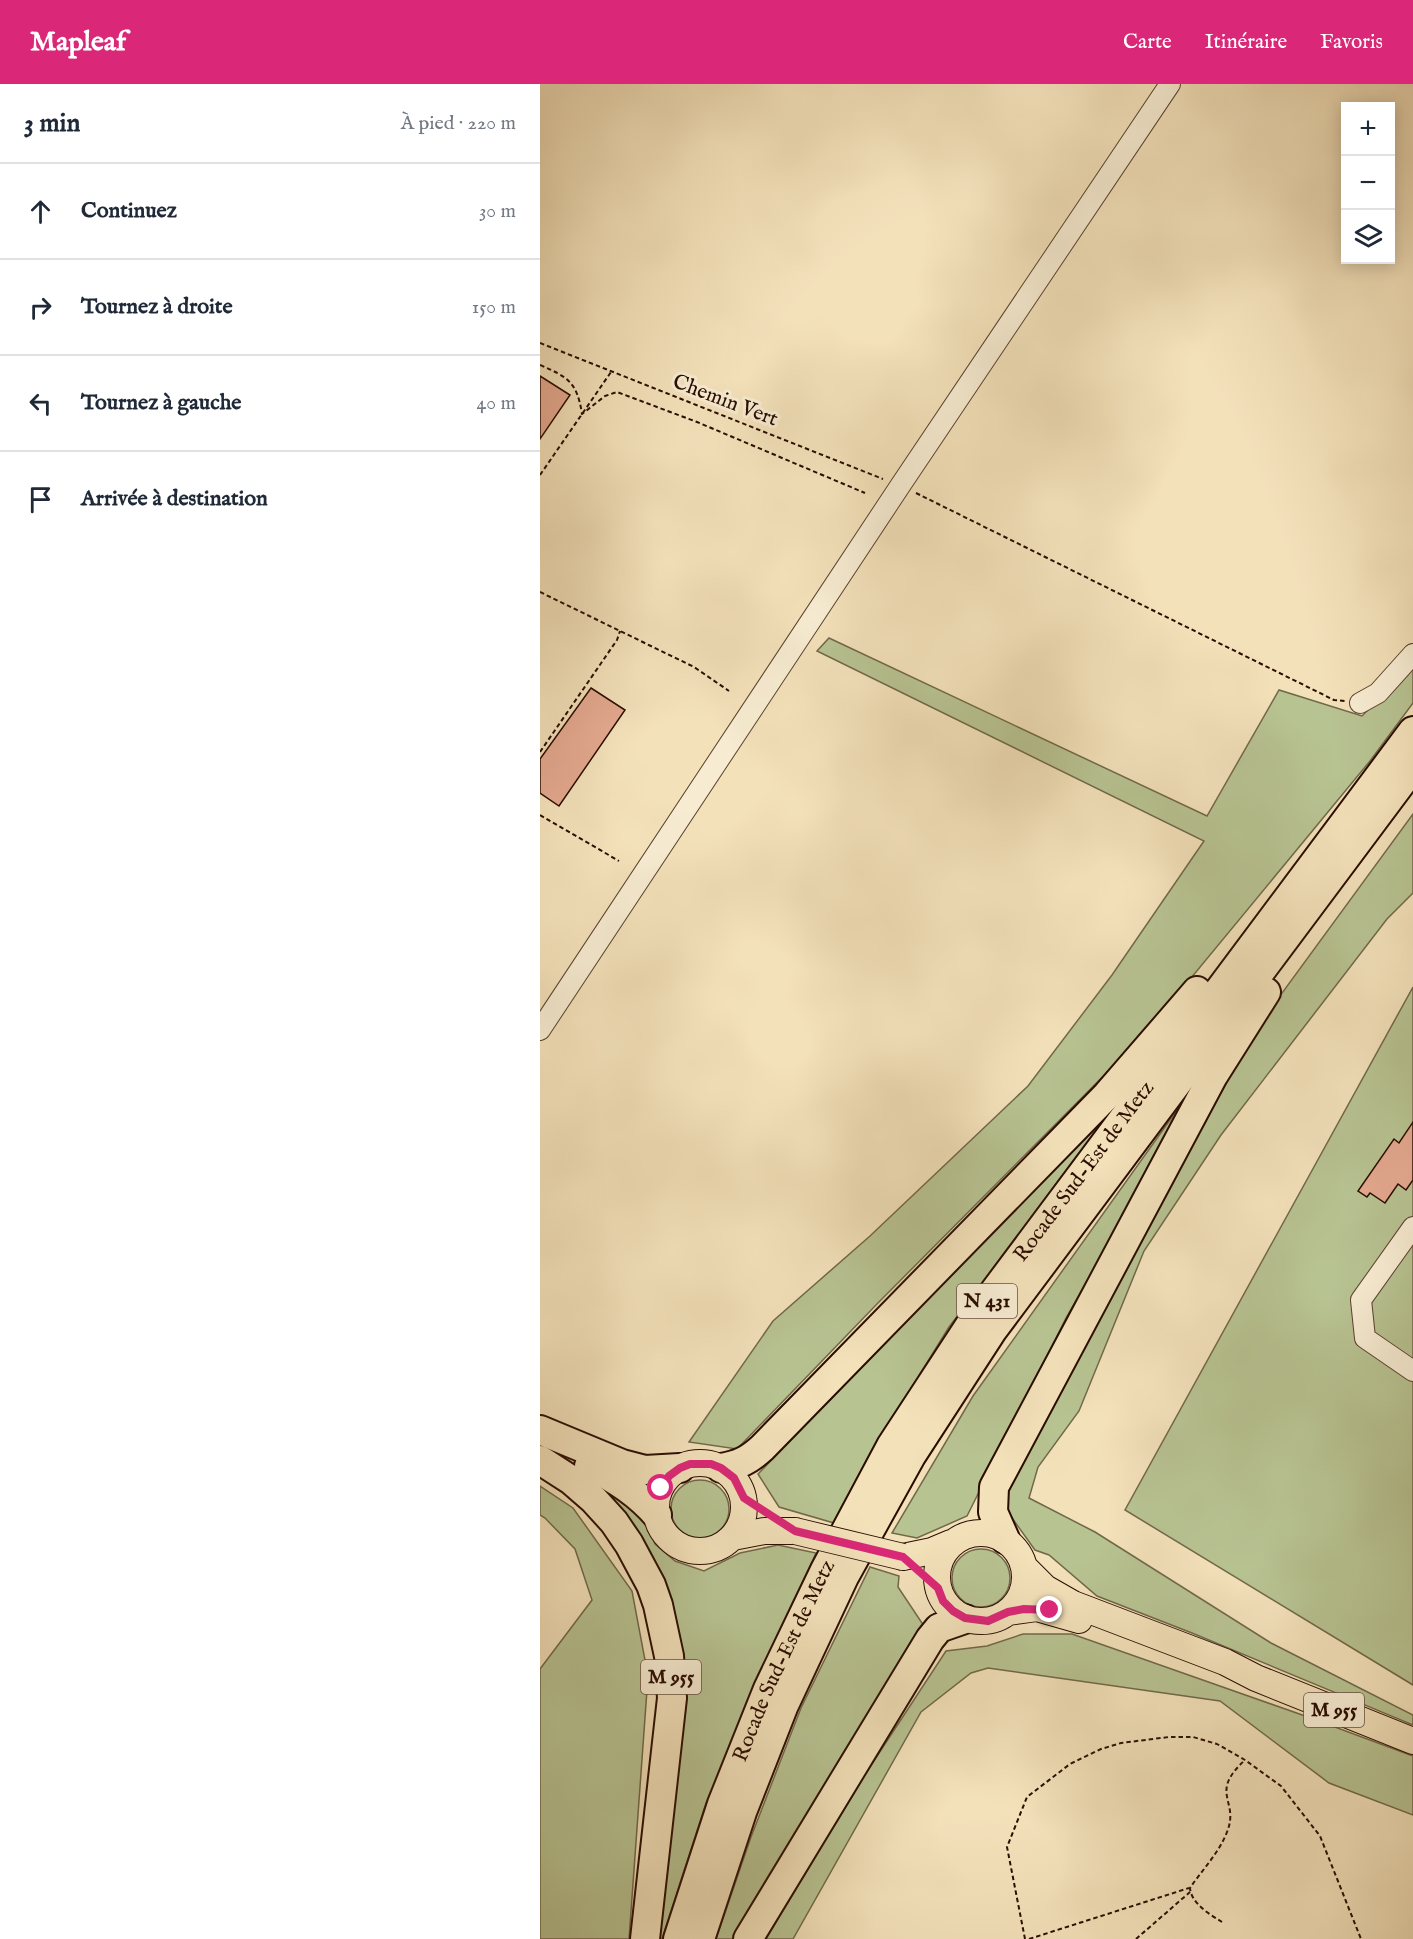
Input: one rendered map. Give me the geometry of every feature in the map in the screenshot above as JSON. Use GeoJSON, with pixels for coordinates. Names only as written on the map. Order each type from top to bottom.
{"type":"FeatureCollection","features":[{"type":"Feature","properties":{"kind":"highway","name":"Rocade Sud-Est de Metz"},"geometry":{"type":"LineString","coordinates":[[700,1939],[742,1812],[784,1705],[844,1577],[911,1456],[992,1331],[1367,811],[1413,731]]}},
{"type":"Feature","properties":{"kind":"highway","name":"Rocade Sud-Est de Metz"},"geometry":{"type":"LineString","coordinates":[[678,1939],[722,1804],[768,1689],[825,1570],[891,1446],[976,1316],[1367,811],[1413,767]]}},
{"type":"Feature","properties":{"kind":"highway"},"geometry":{"type":"LineString","coordinates":[[721,1468],[749,1459],[762,1448],[1107,1095],[1367,811]]}},
{"type":"Feature","properties":{"kind":"highway"},"geometry":{"type":"LineString","coordinates":[[1005,1539],[993,1512],[994,1487],[1213,1076],[1367,811]]}},
{"type":"Feature","properties":{"kind":"highway"},"geometry":{"type":"LineString","coordinates":[[540,1430],[622,1464],[645,1470],[680,1468]]}},
{"type":"Feature","properties":{"kind":"highway"},"geometry":{"type":"LineString","coordinates":[[540,1446],[615,1478],[645,1502],[657,1515]]}},
{"type":"Feature","properties":{"kind":"highway","name":"M 955"},"geometry":{"type":"LineString","coordinates":[[540,1460],[571,1480],[594,1500],[614,1522],[629,1544],[654,1595],[669,1656],[672,1698],[645,1939]]}},
{"type":"Feature","properties":{"kind":"highway"},"geometry":{"type":"LineString","coordinates":[[748,1939],[930,1639],[939,1628],[965,1618]]}},
{"type":"Feature","properties":{"kind":"main road"},"geometry":{"type":"LineString","coordinates":[[733,1538],[743,1519],[744,1498],[734,1478],[721,1468],[701,1463],[680,1468],[669,1476],[661,1488],[657,1501],[657,1515],[666,1535],[674,1542],[693,1551],[714,1549],[733,1538],[764,1531],[795,1531],[903,1557],[932,1551],[977,1532],[992,1533],[1014,1546],[1025,1568],[1026,1580],[1023,1592],[1008,1612],[988,1621],[965,1618],[943,1601],[938,1588],[936,1572],[941,1556],[951,1544]]}},
{"type":"Feature","properties":{"kind":"main road"},"geometry":{"type":"LineString","coordinates":[[744,1498],[795,1531]]}},
{"type":"Feature","properties":{"kind":"main road"},"geometry":{"type":"LineString","coordinates":[[903,1557],[938,1588]]}},
{"type":"Feature","properties":{"kind":"main road","name":"M 955"},"geometry":{"type":"LineString","coordinates":[[1025,1568],[1045,1588],[1073,1604],[1225,1662],[1256,1678],[1413,1741]]}},
{"type":"Feature","properties":{"kind":"main road","name":"M 955"},"geometry":{"type":"LineString","coordinates":[[1008,1612],[1024,1609],[1050,1610],[1219,1670],[1256,1678]]}},
{"type":"Feature","properties":{"kind":"street"},"geometry":{"type":"LineString","coordinates":[[540,1030],[900,486],[1170,84]]}},
{"type":"Feature","properties":{"kind":"street"},"geometry":{"type":"LineString","coordinates":[[1360,702],[1378,693],[1413,654]]}},
{"type":"Feature","properties":{"kind":"street"},"geometry":{"type":"LineString","coordinates":[[1413,1227],[1361,1300],[1365,1338],[1413,1371]]}},
{"type":"Feature","properties":{"kind":"path","name":"Chemin Vert"},"geometry":{"type":"LineString","coordinates":[[540,343],[900,486],[1334,700],[1360,702]]}},
{"type":"Feature","properties":{"kind":"path"},"geometry":{"type":"LineString","coordinates":[[540,365],[566,376],[575,387],[582,414]]}},
{"type":"Feature","properties":{"kind":"path"},"geometry":{"type":"LineString","coordinates":[[540,475],[611,372]]}},
{"type":"Feature","properties":{"kind":"path"},"geometry":{"type":"LineString","coordinates":[[582,414],[605,396],[617,392],[697,422],[865,493]]}},
{"type":"Feature","properties":{"kind":"path"},"geometry":{"type":"LineString","coordinates":[[540,592],[694,667],[729,691]]}},
{"type":"Feature","properties":{"kind":"path"},"geometry":{"type":"LineString","coordinates":[[540,752],[617,640],[620,631]]}},
{"type":"Feature","properties":{"kind":"path"},"geometry":{"type":"LineString","coordinates":[[540,815],[619,861]]}},
{"type":"Feature","properties":{"kind":"path"},"geometry":{"type":"LineString","coordinates":[[1025,1939],[1007,1847],[1027,1797],[1081,1758],[1121,1743],[1168,1737],[1193,1737],[1217,1744],[1245,1760],[1281,1786],[1311,1823],[1327,1853],[1361,1939]]}},
{"type":"Feature","properties":{"kind":"path"},"geometry":{"type":"LineString","coordinates":[[1136,1939],[1190,1890],[1222,1844],[1232,1819],[1226,1785],[1233,1771],[1245,1760]]}},
{"type":"Feature","properties":{"kind":"path"},"geometry":{"type":"LineString","coordinates":[[1190,1890],[1196,1901],[1222,1922]]}},
{"type":"Feature","properties":{"kind":"path"},"geometry":{"type":"LineString","coordinates":[[1029,1939],[1190,1890]]}},
{"type":"Feature","properties":{"kind":"green space"},"geometry":{"type":"Polygon","coordinates":[[[829,638],[1207,816],[1279,690],[1362,716],[1413,665],[1413,703],[1370,761],[1144,1035],[876,1305],[737,1449],[689,1442],[773,1321],[870,1236],[1028,1086],[1112,975],[1204,841],[817,651],[829,638]]]}},
{"type":"Feature","properties":{"kind":"green space"},"geometry":{"type":"Polygon","coordinates":[[[1413,814],[1413,893],[1387,919],[1221,1135],[1144,1251],[1079,1411],[1038,1467],[1029,1498],[1095,1532],[1271,1643],[1413,1715],[1413,1725],[1097,1596],[1049,1555],[1035,1550],[1002,1504],[1066,1377],[1166,1189],[1263,1019],[1413,814]]]}},
{"type":"Feature","properties":{"kind":"green space"},"geometry":{"type":"Polygon","coordinates":[[[1413,987],[1413,1685],[1125,1510],[1413,987]]]}},
{"type":"Feature","properties":{"kind":"green space"},"geometry":{"type":"Polygon","coordinates":[[[1112,1104],[1116,1107],[949,1327],[878,1442],[834,1523],[779,1507],[758,1474],[1043,1181],[1112,1104]]]}},
{"type":"Feature","properties":{"kind":"green space"},"geometry":{"type":"Polygon","coordinates":[[[1180,1106],[1185,1109],[1066,1318],[967,1516],[917,1538],[892,1533],[973,1396],[1180,1106]]]}},
{"type":"Feature","properties":{"kind":"green space"},"geometry":{"type":"Polygon","coordinates":[[[598,1480],[645,1520],[655,1544],[675,1561],[704,1571],[740,1553],[778,1545],[816,1553],[706,1803],[662,1939],[654,1939],[673,1630],[598,1480]]]}},
{"type":"Feature","properties":{"kind":"green space"},"geometry":{"type":"Polygon","coordinates":[[[700,1480],[711,1482],[724,1493],[729,1509],[727,1520],[716,1533],[700,1538],[689,1536],[676,1525],[671,1509],[673,1498],[684,1485],[700,1480]]]}},
{"type":"Feature","properties":{"kind":"green space"},"geometry":{"type":"Polygon","coordinates":[[[540,1486],[573,1508],[632,1591],[648,1676],[629,1939],[540,1939],[540,1669],[592,1600],[575,1549],[540,1515],[540,1486]]]}},
{"type":"Feature","properties":{"kind":"green space"},"geometry":{"type":"Polygon","coordinates":[[[981,1549],[997,1554],[1005,1562],[1010,1578],[1005,1594],[997,1602],[981,1607],[965,1602],[957,1594],[952,1578],[957,1562],[965,1554],[981,1549]]]}},
{"type":"Feature","properties":{"kind":"green space"},"geometry":{"type":"Polygon","coordinates":[[[870,1567],[899,1576],[898,1587],[924,1626],[739,1939],[716,1939],[751,1837],[801,1708],[870,1567]]]}},
{"type":"Feature","properties":{"kind":"green space"},"geometry":{"type":"Polygon","coordinates":[[[1023,1634],[1072,1634],[1413,1756],[1413,1815],[1329,1783],[1220,1701],[988,1668],[971,1673],[921,1712],[793,1939],[766,1939],[862,1779],[946,1651],[987,1646],[1023,1634]]]}},
{"type":"Feature","properties":{"kind":"building"},"geometry":{"type":"Polygon","coordinates":[[[540,376],[570,395],[540,439],[540,376]]]}},
{"type":"Feature","properties":{"kind":"building"},"geometry":{"type":"Polygon","coordinates":[[[591,688],[625,710],[559,806],[540,793],[540,759],[591,688]]]}},
{"type":"Feature","properties":{"kind":"building"},"geometry":{"type":"Polygon","coordinates":[[[1413,1122],[1413,1180],[1406,1190],[1398,1184],[1385,1203],[1370,1193],[1367,1197],[1358,1191],[1394,1139],[1399,1143],[1413,1122]]]}},
{"type":"Feature","properties":{"kind":"route"},"geometry":{"type":"LineString","coordinates":[[661,1488],[669,1476],[680,1468],[690,1464],[711,1464],[728,1472],[738,1484],[744,1498],[755,1507],[795,1531],[903,1557],[938,1588],[943,1601],[953,1611],[965,1618],[988,1621],[1008,1612],[1024,1609],[1050,1610]]}}]}
